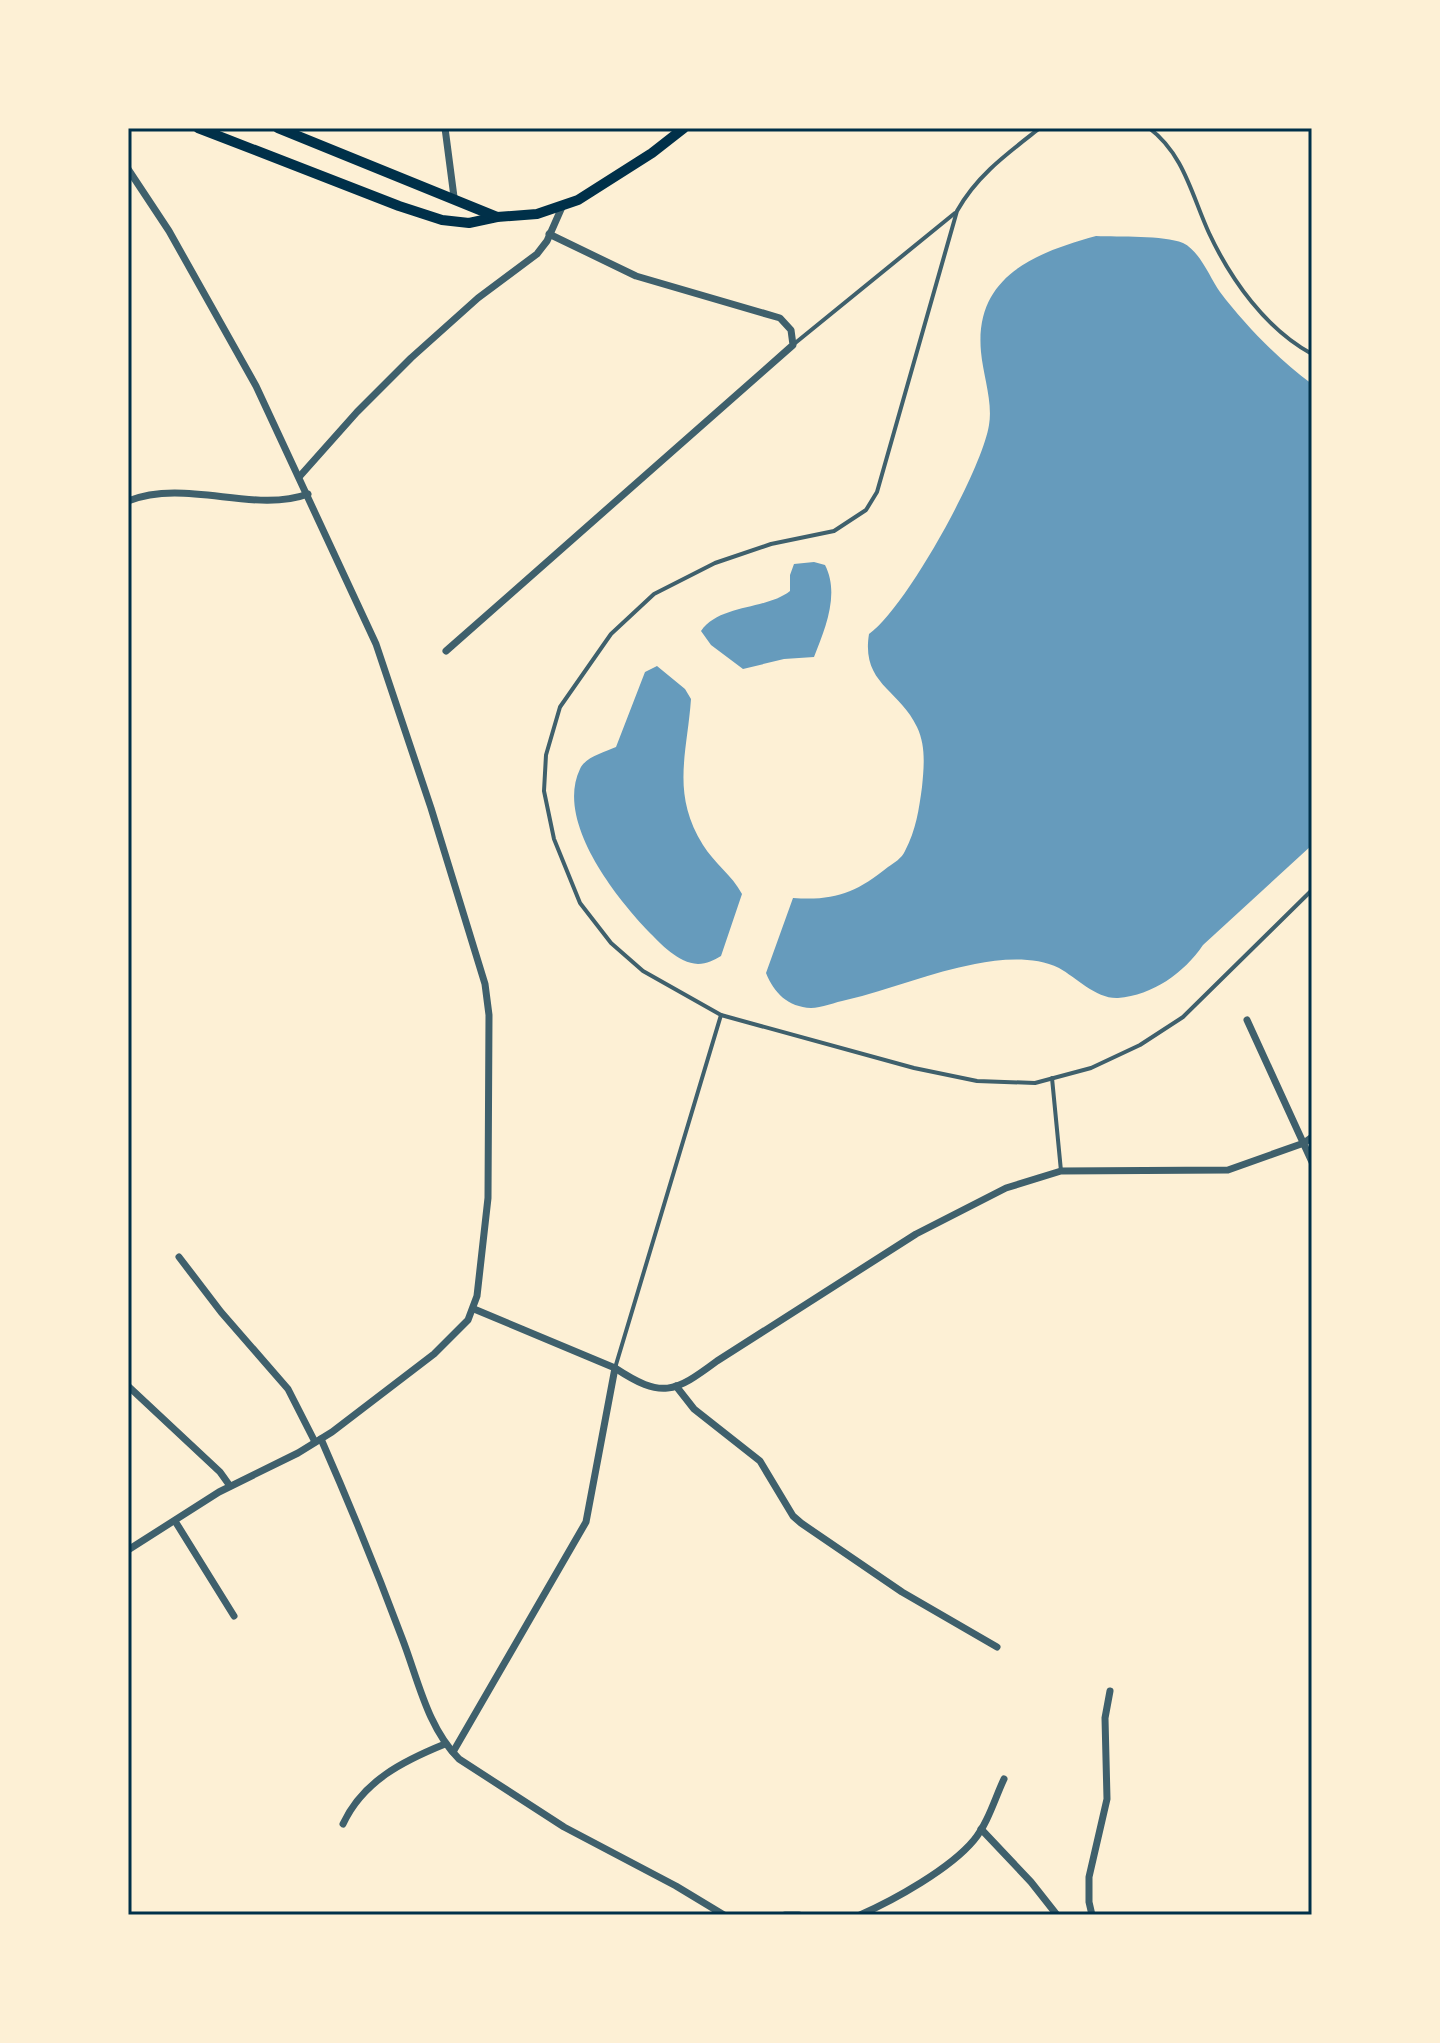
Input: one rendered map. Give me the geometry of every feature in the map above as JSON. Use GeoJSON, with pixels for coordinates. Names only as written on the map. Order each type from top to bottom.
{"type":"FeatureCollection","features":[{"type":"Feature","properties":{"kind":"main road"},"geometry":{"type":"LineString","coordinates":[[198,128],[399,206],[442,220],[469,223],[537,214],[578,200],[652,153],[684,128]]}},
{"type":"Feature","properties":{"kind":"main road"},"geometry":{"type":"LineString","coordinates":[[278,128],[497,217]]}},
{"type":"Feature","properties":{"kind":"street"},"geometry":{"type":"LineString","coordinates":[[445,128],[454,197]]}},
{"type":"Feature","properties":{"kind":"street"},"geometry":{"type":"LineString","coordinates":[[128,169],[169,231],[256,386],[376,644],[431,808],[489,1002],[488,1198],[474,1309],[458,1331],[434,1354],[318,1441],[230,1486],[128,1550]]}},
{"type":"Feature","properties":{"kind":"street"},"geometry":{"type":"LineString","coordinates":[[300,476],[411,358],[478,298],[542,249],[562,207]]}},
{"type":"Feature","properties":{"kind":"street"},"geometry":{"type":"LineString","coordinates":[[446,651],[793,345],[791,330],[780,318],[636,276],[549,234]]}},
{"type":"Feature","properties":{"kind":"street"},"geometry":{"type":"LineString","coordinates":[[128,501],[157,493],[286,500],[308,494]]}},
{"type":"Feature","properties":{"kind":"street"},"geometry":{"type":"LineString","coordinates":[[1247,1020],[1312,1162]]}},
{"type":"Feature","properties":{"kind":"street"},"geometry":{"type":"LineString","coordinates":[[474,1309],[615,1368],[649,1387],[666,1389],[686,1384],[838,1281],[944,1218],[1006,1188],[1061,1171],[1228,1170],[1304,1143],[1312,1137]]}},
{"type":"Feature","properties":{"kind":"street"},"geometry":{"type":"LineString","coordinates":[[179,1257],[221,1312],[288,1389],[318,1441],[360,1526],[423,1697],[445,1744],[564,1827],[724,1915]]}},
{"type":"Feature","properties":{"kind":"street"},"geometry":{"type":"LineString","coordinates":[[453,1752],[586,1522],[615,1368]]}},
{"type":"Feature","properties":{"kind":"street"},"geometry":{"type":"LineString","coordinates":[[128,1386],[220,1472],[230,1486]]}},
{"type":"Feature","properties":{"kind":"street"},"geometry":{"type":"LineString","coordinates":[[676,1386],[694,1409],[760,1461],[793,1516],[801,1523],[902,1592],[997,1647]]}},
{"type":"Feature","properties":{"kind":"street"},"geometry":{"type":"LineString","coordinates":[[175,1521],[234,1616]]}},
{"type":"Feature","properties":{"kind":"street"},"geometry":{"type":"LineString","coordinates":[[1092,1915],[1089,1877],[1107,1799],[1105,1718],[1110,1691]]}},
{"type":"Feature","properties":{"kind":"street"},"geometry":{"type":"LineString","coordinates":[[343,1824],[352,1804],[373,1782],[408,1759],[445,1744]]}},
{"type":"Feature","properties":{"kind":"street"},"geometry":{"type":"LineString","coordinates":[[860,1915],[893,1901],[973,1842],[1004,1779]]}},
{"type":"Feature","properties":{"kind":"street"},"geometry":{"type":"LineString","coordinates":[[981,1829],[1057,1915]]}},
{"type":"Feature","properties":{"kind":"street"},"geometry":{"type":"LineString","coordinates":[[785,1915],[799,1915]]}},
{"type":"Feature","properties":{"kind":"lane"},"geometry":{"type":"LineString","coordinates":[[1040,128],[992,165],[968,191],[957,211],[877,492],[866,510],[834,531],[771,544],[729,558],[654,594],[611,634],[560,707],[546,755],[544,791],[554,839],[580,903],[611,943],[643,971],[721,1015],[914,1068],[977,1081],[1035,1083],[1091,1068],[1140,1045],[1183,1017],[1312,890]]}},
{"type":"Feature","properties":{"kind":"lane"},"geometry":{"type":"LineString","coordinates":[[1149,128],[1162,138],[1178,160],[1209,234],[1233,277],[1265,317],[1312,354]]}},
{"type":"Feature","properties":{"kind":"lane"},"geometry":{"type":"LineString","coordinates":[[793,345],[957,211]]}},
{"type":"Feature","properties":{"kind":"lane"},"geometry":{"type":"LineString","coordinates":[[615,1368],[721,1015]]}},
{"type":"Feature","properties":{"kind":"lane"},"geometry":{"type":"LineString","coordinates":[[1052,1078],[1061,1171]]}},
{"type":"Feature","properties":{"kind":"water"},"geometry":{"type":"Polygon","coordinates":[[[1096,236],[1164,239],[1189,247],[1200,258],[1220,292],[1240,317],[1275,353],[1312,384],[1312,845],[1203,945],[1187,965],[1166,981],[1131,996],[1118,998],[1094,992],[1049,964],[1006,960],[959,967],[819,1007],[795,1005],[778,993],[766,973],[793,898],[821,898],[855,889],[902,856],[914,827],[923,779],[922,741],[909,714],[876,675],[868,651],[869,634],[902,597],[940,537],[983,446],[990,416],[981,352],[981,326],[987,304],[998,286],[1031,260],[1096,236]]]}},
{"type":"Feature","properties":{"kind":"water"},"geometry":{"type":"Polygon","coordinates":[[[814,562],[825,565],[831,599],[814,657],[784,659],[743,669],[711,645],[701,631],[709,622],[731,611],[769,601],[790,591],[794,564],[814,562]]]}},
{"type":"Feature","properties":{"kind":"water"},"geometry":{"type":"Polygon","coordinates":[[[657,666],[685,689],[691,699],[684,791],[693,826],[707,851],[742,894],[721,956],[701,964],[691,963],[670,952],[620,898],[592,856],[575,811],[574,789],[580,769],[591,758],[616,747],[645,672],[657,666]]]}}]}
